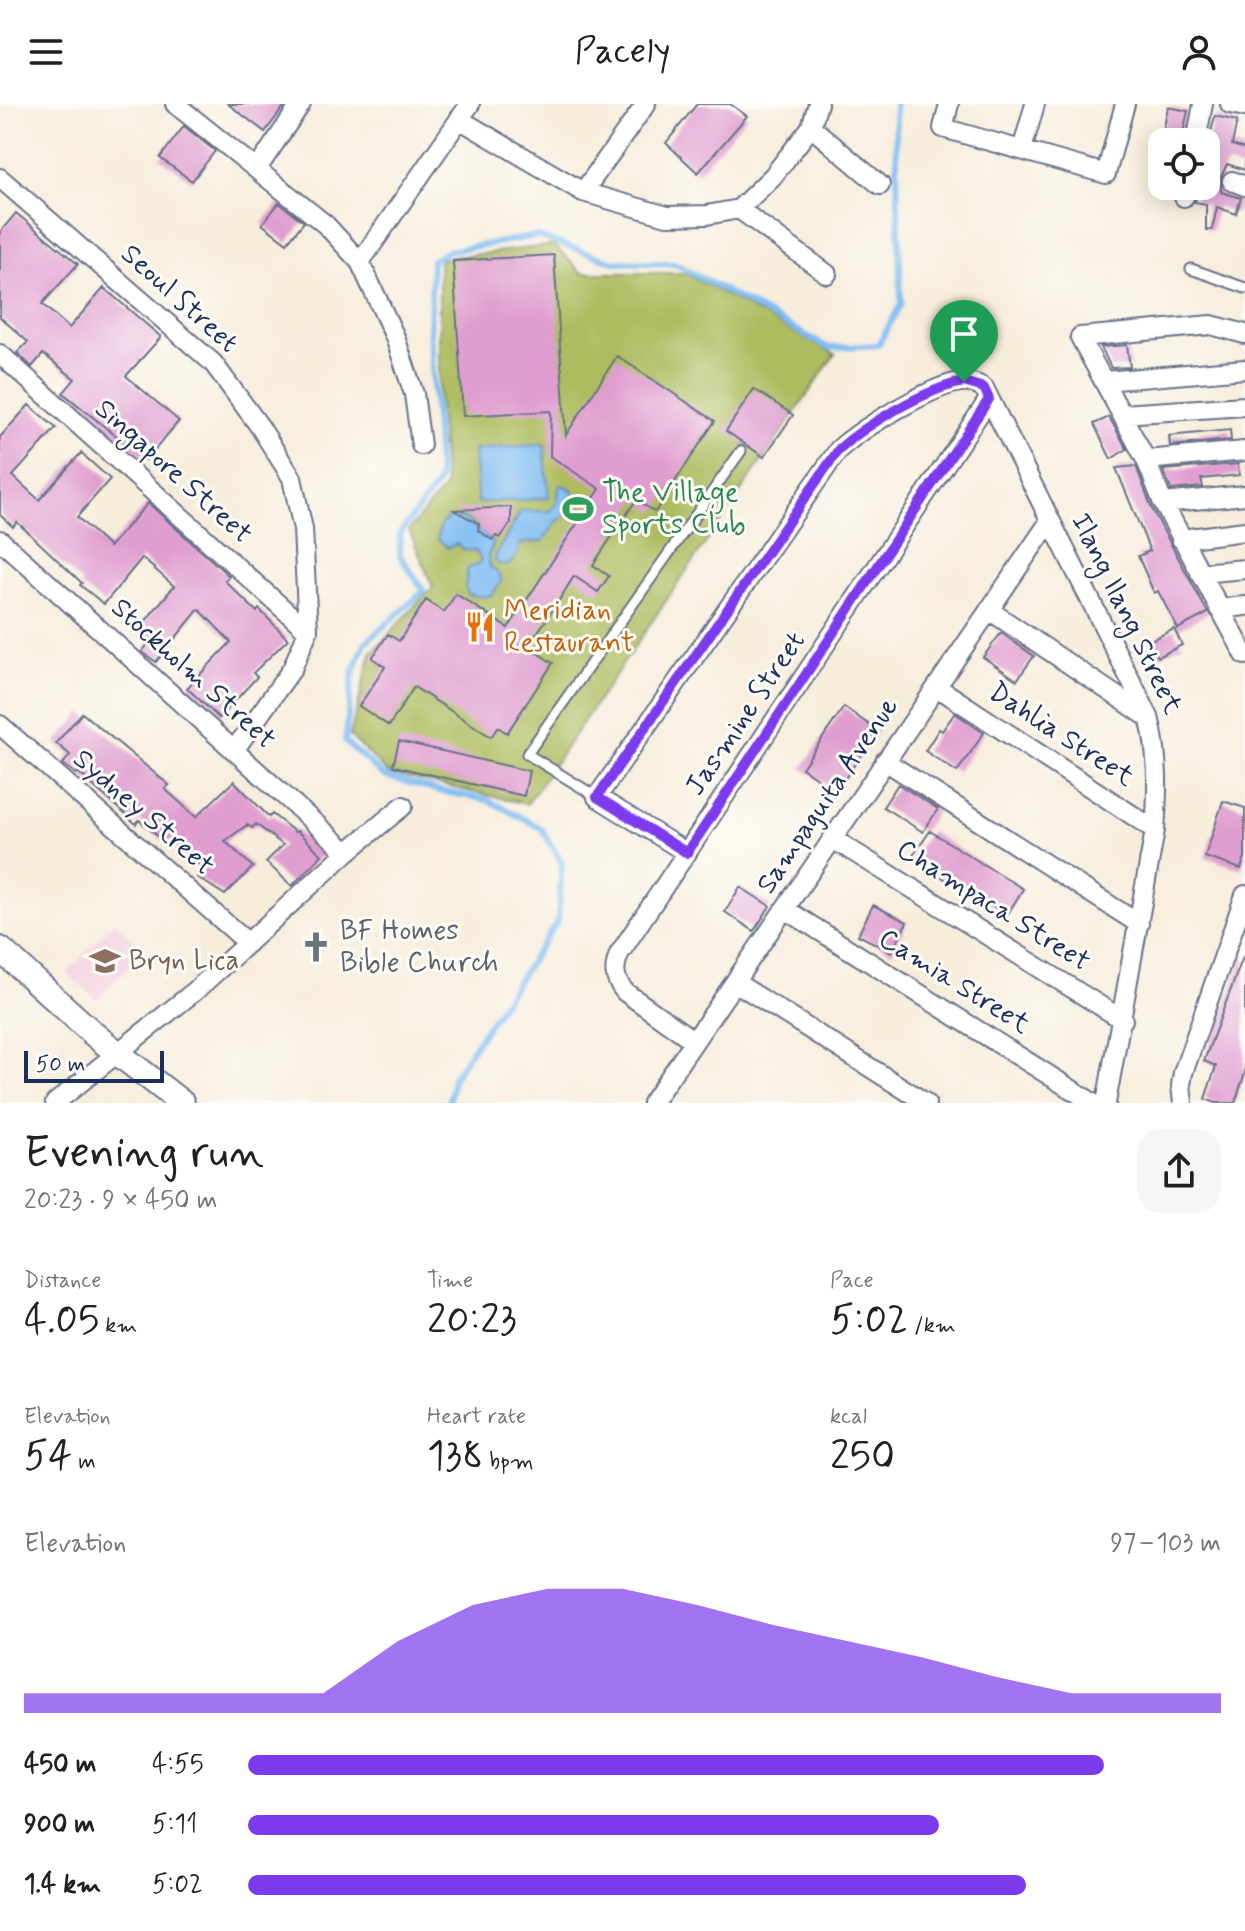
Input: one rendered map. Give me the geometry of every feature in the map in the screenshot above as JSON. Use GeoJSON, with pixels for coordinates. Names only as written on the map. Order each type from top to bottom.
{"type":"FeatureCollection","features":[{"type":"Feature","properties":{"kind":"street"},"geometry":{"type":"LineString","coordinates":[[175,104],[326,225],[360,262],[395,337],[409,380],[421,445]]}},
{"type":"Feature","properties":{"kind":"street"},"geometry":{"type":"LineString","coordinates":[[257,169],[301,104]]}},
{"type":"Feature","properties":{"kind":"street"},"geometry":{"type":"LineString","coordinates":[[583,192],[646,104]]}},
{"type":"Feature","properties":{"kind":"street"},"geometry":{"type":"LineString","coordinates":[[360,262],[465,112],[583,192],[667,216],[707,215],[739,209],[773,176],[811,127],[818,104]]}},
{"type":"Feature","properties":{"kind":"street"},"geometry":{"type":"LineString","coordinates":[[949,104],[943,128],[1106,174],[1125,104]]}},
{"type":"Feature","properties":{"kind":"street"},"geometry":{"type":"LineString","coordinates":[[1022,150],[1035,104]]}},
{"type":"Feature","properties":{"kind":"street"},"geometry":{"type":"LineString","coordinates":[[1199,128],[1203,104]]}},
{"type":"Feature","properties":{"kind":"street"},"geometry":{"type":"LineString","coordinates":[[1230,104],[1245,107]]}},
{"type":"Feature","properties":{"kind":"street"},"geometry":{"type":"LineString","coordinates":[[811,127],[880,185]]}},
{"type":"Feature","properties":{"kind":"street","name":"Seoul Street"},"geometry":{"type":"LineString","coordinates":[[0,178],[213,363],[260,427],[292,478],[303,529],[308,631],[292,669],[235,749]]}},
{"type":"Feature","properties":{"kind":"street"},"geometry":{"type":"LineString","coordinates":[[739,209],[827,274]]}},
{"type":"Feature","properties":{"kind":"street"},"geometry":{"type":"LineString","coordinates":[[1245,334],[1211,325],[1080,337],[1146,460],[1181,539],[1245,655]]}},
{"type":"Feature","properties":{"kind":"street","name":"Singapore Street"},"geometry":{"type":"LineString","coordinates":[[0,354],[308,631]]}},
{"type":"Feature","properties":{"kind":"street"},"geometry":{"type":"LineString","coordinates":[[1104,381],[1245,369]]}},
{"type":"Feature","properties":{"kind":"street"},"geometry":{"type":"LineString","coordinates":[[687,853],[597,797],[839,449],[875,422],[949,384],[975,383],[984,388],[989,399]]}},
{"type":"Feature","properties":{"kind":"street","name":"Ilang Ilang Street"},"geometry":{"type":"LineString","coordinates":[[989,399],[1149,717],[1155,741],[1158,771],[1155,830],[1106,1103]]}},
{"type":"Feature","properties":{"kind":"street","name":"Jasmine Street"},"geometry":{"type":"LineString","coordinates":[[694,1041],[625,992],[615,974],[619,954],[989,399]]}},
{"type":"Feature","properties":{"kind":"street"},"geometry":{"type":"LineString","coordinates":[[1122,414],[1245,406]]}},
{"type":"Feature","properties":{"kind":"street"},"geometry":{"type":"LineString","coordinates":[[1146,460],[1245,451]]}},
{"type":"Feature","properties":{"kind":"street"},"geometry":{"type":"LineString","coordinates":[[1163,503],[1245,495]]}},
{"type":"Feature","properties":{"kind":"street","name":"Sampaguita Avenue"},"geometry":{"type":"LineString","coordinates":[[652,1103],[1050,521]]}},
{"type":"Feature","properties":{"kind":"street"},"geometry":{"type":"LineString","coordinates":[[1181,539],[1245,531]]}},
{"type":"Feature","properties":{"kind":"street","name":"Stockholm Street"},"geometry":{"type":"LineString","coordinates":[[0,540],[347,852]]}},
{"type":"Feature","properties":{"kind":"street"},"geometry":{"type":"LineString","coordinates":[[1200,573],[1245,569]]}},
{"type":"Feature","properties":{"kind":"street"},"geometry":{"type":"LineString","coordinates":[[1219,609],[1245,606]]}},
{"type":"Feature","properties":{"kind":"street"},"geometry":{"type":"LineString","coordinates":[[989,610],[1149,717]]}},
{"type":"Feature","properties":{"kind":"street","name":"Dahlia Street"},"geometry":{"type":"LineString","coordinates":[[937,687],[1155,830]]}},
{"type":"Feature","properties":{"kind":"street","name":"Sydney Street"},"geometry":{"type":"LineString","coordinates":[[0,725],[248,943]]}},
{"type":"Feature","properties":{"kind":"street"},"geometry":{"type":"LineString","coordinates":[[885,761],[1139,924]]}},
{"type":"Feature","properties":{"kind":"street"},"geometry":{"type":"LineString","coordinates":[[55,1103],[195,991],[347,852],[403,806]]}},
{"type":"Feature","properties":{"kind":"street","name":"Champaca Street"},"geometry":{"type":"LineString","coordinates":[[833,839],[1123,1020]]}},
{"type":"Feature","properties":{"kind":"street"},"geometry":{"type":"LineString","coordinates":[[1183,1103],[1183,1073],[1245,895]]}},
{"type":"Feature","properties":{"kind":"street","name":"Camia Street"},"geometry":{"type":"LineString","coordinates":[[785,909],[1093,1103]]}},
{"type":"Feature","properties":{"kind":"street"},"geometry":{"type":"LineString","coordinates":[[0,949],[119,1054],[182,1103]]}},
{"type":"Feature","properties":{"kind":"street"},"geometry":{"type":"LineString","coordinates":[[735,982],[926,1103]]}},
{"type":"Feature","properties":{"kind":"lane"},"geometry":{"type":"LineString","coordinates":[[1191,269],[1245,288]]}},
{"type":"Feature","properties":{"kind":"lane"},"geometry":{"type":"LineString","coordinates":[[597,797],[527,754],[741,451]]}},
{"type":"Feature","properties":{"kind":"shaded area","name":"Bryn Lica"},"geometry":{"type":"Polygon","coordinates":[[[114,922],[144,950],[97,1000],[67,973],[114,922]]]}},
{"type":"Feature","properties":{"kind":"green space","name":"The Village Sports Club"},"geometry":{"type":"Polygon","coordinates":[[[554,245],[582,273],[685,273],[835,354],[527,804],[388,773],[350,736],[371,653],[433,587],[409,530],[445,487],[439,405],[439,259],[554,245]]]}},
{"type":"Feature","properties":{"kind":"water"},"geometry":{"type":"Polygon","coordinates":[[[544,444],[549,498],[478,503],[474,450],[544,444]]]}},
{"type":"Feature","properties":{"kind":"water"},"geometry":{"type":"Polygon","coordinates":[[[562,485],[572,489],[578,508],[556,522],[543,541],[520,544],[509,565],[500,565],[495,561],[521,511],[550,511],[557,503],[562,485]]]}},
{"type":"Feature","properties":{"kind":"water"},"geometry":{"type":"Polygon","coordinates":[[[446,519],[466,519],[494,543],[488,556],[490,567],[502,580],[492,595],[482,597],[468,594],[465,586],[468,568],[481,561],[476,551],[465,550],[456,544],[448,548],[438,539],[446,519]]]}},
{"type":"Feature","properties":{"kind":"building"},"geometry":{"type":"Polygon","coordinates":[[[228,104],[286,104],[265,132],[228,104]]]}},
{"type":"Feature","properties":{"kind":"building"},"geometry":{"type":"Polygon","coordinates":[[[697,104],[730,104],[747,116],[698,173],[666,143],[697,104]]]}},
{"type":"Feature","properties":{"kind":"building"},"geometry":{"type":"Polygon","coordinates":[[[1168,107],[1188,111],[1184,128],[1164,128],[1168,107]]]}},
{"type":"Feature","properties":{"kind":"building"},"geometry":{"type":"Polygon","coordinates":[[[1215,116],[1237,121],[1232,145],[1245,149],[1245,170],[1227,164],[1221,177],[1221,192],[1241,198],[1236,214],[1217,207],[1212,230],[1206,230],[1206,204],[1195,202],[1220,200],[1220,128],[1212,128],[1215,116]]]}},
{"type":"Feature","properties":{"kind":"building"},"geometry":{"type":"Polygon","coordinates":[[[184,126],[215,151],[192,181],[160,158],[184,126]]]}},
{"type":"Feature","properties":{"kind":"building"},"geometry":{"type":"Polygon","coordinates":[[[279,203],[304,222],[287,243],[262,224],[279,203]]]}},
{"type":"Feature","properties":{"kind":"building"},"geometry":{"type":"Polygon","coordinates":[[[16,213],[78,264],[42,304],[69,328],[104,288],[161,337],[126,376],[179,421],[146,460],[63,393],[75,379],[43,354],[32,367],[17,353],[28,342],[0,317],[0,232],[16,213]]]}},
{"type":"Feature","properties":{"kind":"building"},"geometry":{"type":"Polygon","coordinates":[[[554,255],[566,435],[617,356],[715,421],[655,512],[636,500],[593,565],[609,576],[598,592],[574,576],[528,647],[553,663],[507,733],[498,727],[491,737],[414,687],[389,726],[359,706],[385,667],[372,658],[388,634],[399,641],[426,600],[444,612],[456,594],[508,628],[600,489],[550,456],[551,411],[463,416],[453,261],[554,255]]]}},
{"type":"Feature","properties":{"kind":"building"},"geometry":{"type":"Polygon","coordinates":[[[1127,345],[1130,367],[1111,368],[1101,347],[1127,345]]]}},
{"type":"Feature","properties":{"kind":"building"},"geometry":{"type":"Polygon","coordinates":[[[754,389],[793,415],[764,457],[726,431],[754,389]]]}},
{"type":"Feature","properties":{"kind":"building"},"geometry":{"type":"Polygon","coordinates":[[[29,405],[56,428],[13,476],[39,500],[81,453],[110,479],[77,517],[109,547],[148,503],[229,576],[225,581],[257,612],[259,609],[288,639],[253,673],[257,677],[219,718],[187,688],[231,642],[199,609],[156,662],[142,652],[151,640],[138,630],[174,586],[142,558],[104,604],[80,585],[82,583],[17,522],[13,527],[0,515],[0,437],[29,405]]]}},
{"type":"Feature","properties":{"kind":"building"},"geometry":{"type":"Polygon","coordinates":[[[1109,417],[1127,449],[1111,459],[1094,424],[1109,417]]]}},
{"type":"Feature","properties":{"kind":"building"},"geometry":{"type":"Polygon","coordinates":[[[1230,430],[1231,440],[1170,446],[1169,436],[1230,430]]]}},
{"type":"Feature","properties":{"kind":"building"},"geometry":{"type":"Polygon","coordinates":[[[1238,464],[1239,475],[1201,479],[1203,487],[1171,490],[1163,470],[1238,464]]]}},
{"type":"Feature","properties":{"kind":"building"},"geometry":{"type":"Polygon","coordinates":[[[1136,466],[1152,509],[1208,613],[1178,629],[1158,591],[1154,593],[1138,556],[1150,551],[1116,468],[1136,466]]]}},
{"type":"Feature","properties":{"kind":"building"},"geometry":{"type":"Polygon","coordinates":[[[511,507],[511,523],[500,538],[496,536],[492,540],[478,530],[479,524],[454,510],[511,507]]]}},
{"type":"Feature","properties":{"kind":"building"},"geometry":{"type":"Polygon","coordinates":[[[1174,629],[1182,645],[1158,657],[1149,641],[1174,629]]]}},
{"type":"Feature","properties":{"kind":"building"},"geometry":{"type":"Polygon","coordinates":[[[1001,633],[1034,656],[1017,680],[983,657],[1001,633]]]}},
{"type":"Feature","properties":{"kind":"building"},"geometry":{"type":"Polygon","coordinates":[[[844,707],[878,731],[836,791],[802,768],[844,707]]]}},
{"type":"Feature","properties":{"kind":"building"},"geometry":{"type":"Polygon","coordinates":[[[82,713],[169,785],[165,789],[196,817],[234,781],[269,817],[272,814],[297,831],[322,855],[292,886],[266,862],[283,845],[256,824],[252,828],[247,825],[225,841],[253,867],[225,895],[197,877],[204,869],[170,840],[167,844],[139,820],[136,824],[78,772],[76,774],[63,764],[70,755],[56,743],[82,713]]]}},
{"type":"Feature","properties":{"kind":"building"},"geometry":{"type":"Polygon","coordinates":[[[955,713],[984,733],[957,772],[925,751],[939,729],[942,731],[955,713]]]}},
{"type":"Feature","properties":{"kind":"building"},"geometry":{"type":"Polygon","coordinates":[[[399,741],[529,771],[524,796],[393,766],[399,741]]]}},
{"type":"Feature","properties":{"kind":"building"},"geometry":{"type":"Polygon","coordinates":[[[898,784],[938,809],[923,832],[883,807],[898,784]]]}},
{"type":"Feature","properties":{"kind":"building"},"geometry":{"type":"Polygon","coordinates":[[[1223,801],[1245,808],[1245,857],[1241,869],[1205,857],[1223,801]]]}},
{"type":"Feature","properties":{"kind":"building"},"geometry":{"type":"Polygon","coordinates":[[[930,831],[1023,889],[1007,915],[912,857],[930,831]]]}},
{"type":"Feature","properties":{"kind":"building"},"geometry":{"type":"Polygon","coordinates":[[[740,887],[770,906],[754,931],[725,912],[740,887]]]}},
{"type":"Feature","properties":{"kind":"building"},"geometry":{"type":"Polygon","coordinates":[[[873,905],[907,922],[892,952],[858,935],[873,905]]]}},
{"type":"Feature","properties":{"kind":"building"},"geometry":{"type":"Polygon","coordinates":[[[1243,957],[1245,1073],[1235,1103],[1216,1103],[1205,1099],[1216,1066],[1204,1061],[1243,957]]]}},
{"type":"Feature","properties":{"kind":"waterway"},"geometry":{"type":"LineString","coordinates":[[449,1103],[453,1078],[558,920],[562,863],[541,828],[488,800],[384,776],[345,742],[353,674],[365,643],[424,591],[400,556],[400,533],[439,479],[430,335],[432,260],[448,251],[537,236],[614,262],[676,264],[829,348],[878,345],[901,304],[895,104]]}},
{"type":"Feature","properties":{"kind":"place","name":"The Village Sports Club"},"geometry":{"type":"Point","coordinates":[578,509]}},
{"type":"Feature","properties":{"kind":"place","name":"Meridian Restaurant"},"geometry":{"type":"Point","coordinates":[480,627]}},
{"type":"Feature","properties":{"kind":"place","name":"BF Homes Bible Church"},"geometry":{"type":"Point","coordinates":[316,947]}},
{"type":"Feature","properties":{"kind":"place","name":"Bryn Lica"},"geometry":{"type":"Point","coordinates":[105,961]}},
{"type":"Feature","properties":{"kind":"route"},"geometry":{"type":"LineString","coordinates":[[964,382],[984,388],[989,399],[687,853],[597,797],[839,449],[875,422],[949,384],[964,382]]}}]}
